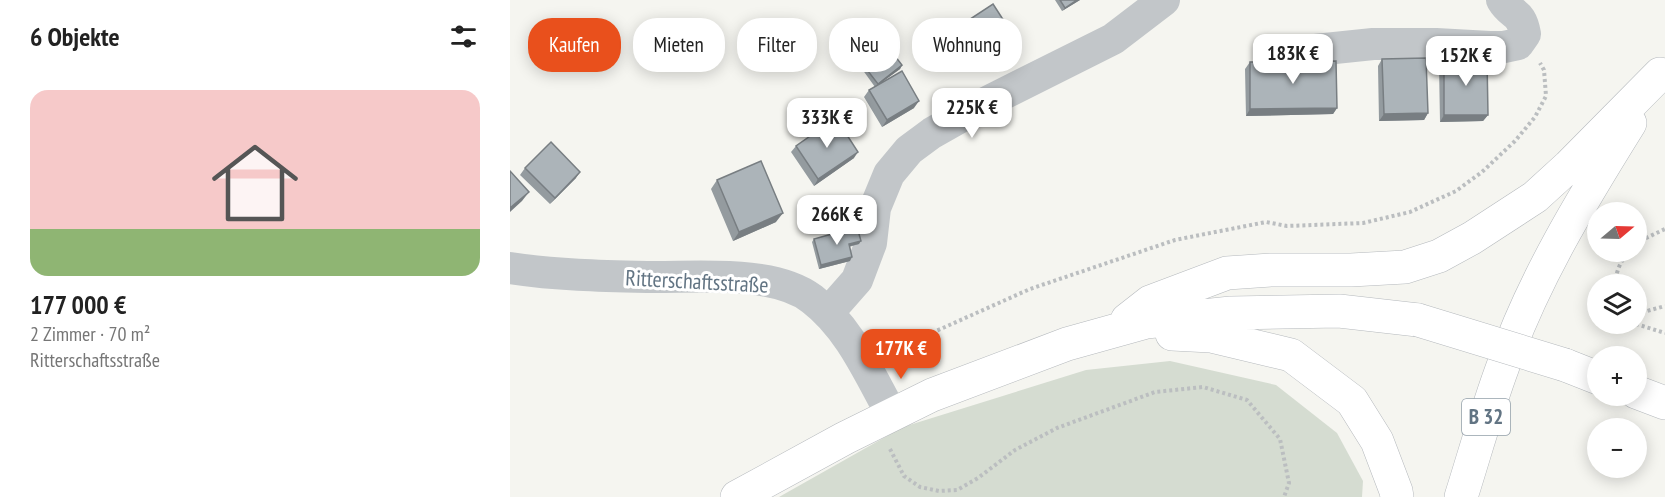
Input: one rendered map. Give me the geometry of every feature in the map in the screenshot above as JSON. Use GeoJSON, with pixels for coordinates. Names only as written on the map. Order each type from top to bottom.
{"type":"FeatureCollection","features":[{"type":"Feature","properties":{"kind":"main road"},"geometry":{"type":"LineString","coordinates":[[1113,331],[1150,302],[1227,273],[1405,267],[1439,256],[1472,238],[1535,197],[1569,166],[1662,70]]}},
{"type":"Feature","properties":{"kind":"main road","name":"B 32"},"geometry":{"type":"LineString","coordinates":[[1461,497],[1503,366],[1537,285],[1592,184],[1662,70]]}},
{"type":"Feature","properties":{"kind":"main road"},"geometry":{"type":"LineString","coordinates":[[736,497],[845,438],[932,395],[1067,344],[1146,322],[1231,313],[1340,312],[1418,320],[1587,374]]}},
{"type":"Feature","properties":{"kind":"main road"},"geometry":{"type":"LineString","coordinates":[[1113,331],[1211,336],[1291,355],[1352,401],[1377,441],[1397,497]]}},
{"type":"Feature","properties":{"kind":"main road"},"geometry":{"type":"LineString","coordinates":[[1647,396],[1665,403]]}},
{"type":"Feature","properties":{"kind":"street"},"geometry":{"type":"LineString","coordinates":[[828,313],[857,280],[871,243],[875,208],[889,174],[909,150],[985,103],[1113,39],[1164,0]]}},
{"type":"Feature","properties":{"kind":"street"},"geometry":{"type":"LineString","coordinates":[[1277,54],[1373,44],[1436,44],[1490,48],[1518,44],[1525,34],[1523,22],[1516,13],[1506,7],[1502,0]]}},
{"type":"Feature","properties":{"kind":"street","name":"Ritterschaftsstraße"},"geometry":{"type":"LineString","coordinates":[[510,268],[542,273],[595,276],[761,280],[794,288],[828,313],[847,335],[867,370],[884,418]]}},
{"type":"Feature","properties":{"kind":"path"},"geometry":{"type":"LineString","coordinates":[[867,370],[916,340],[1030,290],[1175,240],[1266,222],[1287,226],[1363,223],[1410,212],[1456,191],[1482,172],[1515,141],[1535,117],[1545,96],[1544,70]]}},
{"type":"Feature","properties":{"kind":"path"},"geometry":{"type":"LineString","coordinates":[[1647,238],[1665,229]]}},
{"type":"Feature","properties":{"kind":"path"},"geometry":{"type":"LineString","coordinates":[[1647,311],[1665,306]]}},
{"type":"Feature","properties":{"kind":"path"},"geometry":{"type":"LineString","coordinates":[[1647,327],[1665,333]]}},
{"type":"Feature","properties":{"kind":"path"},"geometry":{"type":"LineString","coordinates":[[884,418],[904,476],[920,488],[939,491],[957,490],[978,478],[1015,450],[1057,428],[1155,392],[1203,387],[1247,400],[1280,439],[1289,483],[1284,497]]}},
{"type":"Feature","properties":{"kind":"shaded area"},"geometry":{"type":"Polygon","coordinates":[[[1170,361],[1276,385],[1337,433],[1363,481],[1362,497],[779,497],[903,427],[1086,370],[1170,361]]]}},
{"type":"Feature","properties":{"kind":"building"},"geometry":{"type":"Polygon","coordinates":[[[1060,0],[1077,0],[1065,8],[1060,0]]]}},
{"type":"Feature","properties":{"kind":"building"},"geometry":{"type":"Polygon","coordinates":[[[993,4],[1002,18],[972,18],[993,4]]]}},
{"type":"Feature","properties":{"kind":"building"},"geometry":{"type":"Polygon","coordinates":[[[1426,58],[1428,113],[1384,114],[1382,59],[1426,58]]]}},
{"type":"Feature","properties":{"kind":"building"},"geometry":{"type":"Polygon","coordinates":[[[1487,59],[1488,115],[1444,115],[1444,60],[1487,59]]]}},
{"type":"Feature","properties":{"kind":"building"},"geometry":{"type":"Polygon","coordinates":[[[1336,61],[1337,108],[1250,109],[1250,62],[1336,61]]]}},
{"type":"Feature","properties":{"kind":"building"},"geometry":{"type":"Polygon","coordinates":[[[902,71],[919,101],[887,120],[869,90],[902,71]]]}},
{"type":"Feature","properties":{"kind":"building"},"geometry":{"type":"Polygon","coordinates":[[[869,72],[893,72],[878,84],[869,72]]]}},
{"type":"Feature","properties":{"kind":"building"},"geometry":{"type":"Polygon","coordinates":[[[836,118],[858,152],[818,179],[796,146],[836,118]]]}},
{"type":"Feature","properties":{"kind":"building"},"geometry":{"type":"Polygon","coordinates":[[[551,142],[580,172],[555,198],[525,168],[551,142]]]}},
{"type":"Feature","properties":{"kind":"building"},"geometry":{"type":"Polygon","coordinates":[[[761,161],[783,213],[739,232],[717,180],[761,161]]]}},
{"type":"Feature","properties":{"kind":"building"},"geometry":{"type":"Polygon","coordinates":[[[510,171],[529,192],[510,208],[510,171]]]}},
{"type":"Feature","properties":{"kind":"building"},"geometry":{"type":"Polygon","coordinates":[[[857,227],[861,241],[849,244],[852,257],[821,265],[814,239],[857,227]]]}}]}
